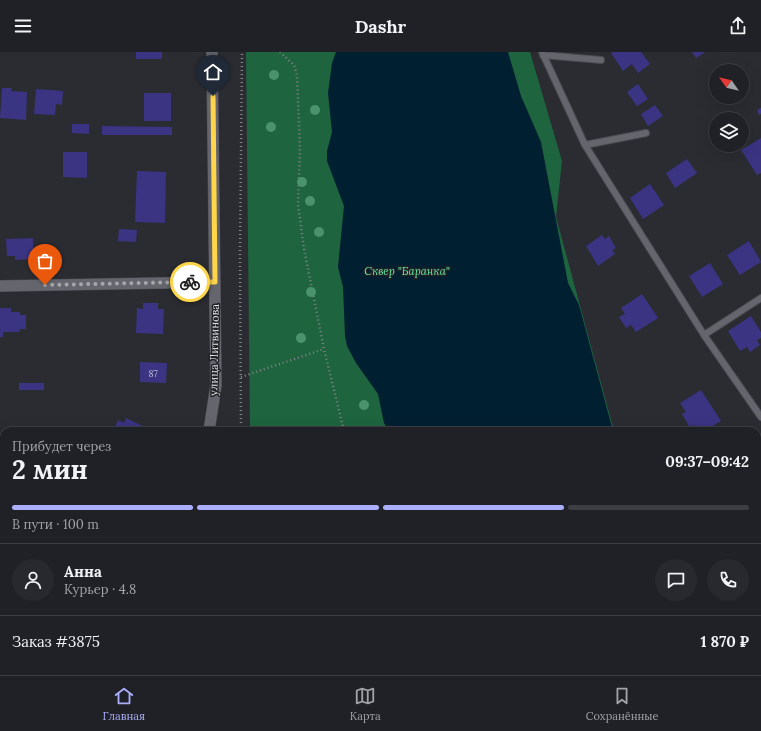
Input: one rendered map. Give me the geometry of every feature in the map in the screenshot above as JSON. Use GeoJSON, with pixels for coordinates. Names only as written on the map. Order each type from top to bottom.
{"type":"FeatureCollection","features":[{"type":"Feature","properties":{"kind":"street","name":"улица Литвинова"},"geometry":{"type":"LineString","coordinates":[[210,427],[216,385],[212,52]]}},
{"type":"Feature","properties":{"kind":"street"},"geometry":{"type":"LineString","coordinates":[[0,286],[215,282]]}},
{"type":"Feature","properties":{"kind":"lane"},"geometry":{"type":"LineString","coordinates":[[543,54],[601,60]]}},
{"type":"Feature","properties":{"kind":"lane"},"geometry":{"type":"LineString","coordinates":[[543,54],[585,145],[704,335],[761,417]]}},
{"type":"Feature","properties":{"kind":"lane"},"geometry":{"type":"LineString","coordinates":[[585,145],[646,133]]}},
{"type":"Feature","properties":{"kind":"lane"},"geometry":{"type":"LineString","coordinates":[[704,335],[761,298]]}},
{"type":"Feature","properties":{"kind":"path"},"geometry":{"type":"LineString","coordinates":[[241,427],[240,252],[242,52]]}},
{"type":"Feature","properties":{"kind":"path"},"geometry":{"type":"LineString","coordinates":[[280,52],[294,65],[297,75],[300,149],[298,204],[304,249],[324,350],[343,427]]}},
{"type":"Feature","properties":{"kind":"path"},"geometry":{"type":"LineString","coordinates":[[241,378],[324,350]]}},
{"type":"Feature","properties":{"kind":"green space","name":"Сквер \"Баранка\""},"geometry":{"type":"Polygon","coordinates":[[[246,52],[530,52],[562,161],[556,217],[613,427],[250,427],[246,52]]]}},
{"type":"Feature","properties":{"kind":"water","name":"Сквер \"Баранка\""},"geometry":{"type":"Polygon","coordinates":[[[336,52],[508,52],[521,96],[541,142],[568,283],[579,305],[612,427],[386,427],[384,423],[378,394],[356,363],[347,346],[345,336],[343,287],[338,267],[344,206],[327,161],[327,151],[332,132],[328,93],[332,63],[336,52]]]}},
{"type":"Feature","properties":{"kind":"building"},"geometry":{"type":"Polygon","coordinates":[[[136,52],[162,52],[162,59],[136,59],[136,52]]]}},
{"type":"Feature","properties":{"kind":"building"},"geometry":{"type":"Polygon","coordinates":[[[641,52],[650,64],[638,73],[632,64],[623,71],[611,53],[641,52]]]}},
{"type":"Feature","properties":{"kind":"building"},"geometry":{"type":"Polygon","coordinates":[[[692,52],[705,52],[696,58],[692,52]]]}},
{"type":"Feature","properties":{"kind":"building"},"geometry":{"type":"Polygon","coordinates":[[[638,84],[648,99],[637,106],[627,92],[638,84]]]}},
{"type":"Feature","properties":{"kind":"building"},"geometry":{"type":"Polygon","coordinates":[[[2,88],[12,88],[11,91],[27,92],[26,120],[0,118],[2,88]]]}},
{"type":"Feature","properties":{"kind":"building"},"geometry":{"type":"Polygon","coordinates":[[[36,89],[63,91],[62,105],[56,104],[55,115],[34,114],[36,89]]]}},
{"type":"Feature","properties":{"kind":"building"},"geometry":{"type":"Polygon","coordinates":[[[144,93],[171,93],[171,121],[144,121],[144,93]]]}},
{"type":"Feature","properties":{"kind":"building"},"geometry":{"type":"Polygon","coordinates":[[[655,105],[663,116],[648,126],[641,114],[655,105]]]}},
{"type":"Feature","properties":{"kind":"building"},"geometry":{"type":"Polygon","coordinates":[[[761,108],[761,114],[759,115],[757,110],[761,108]]]}},
{"type":"Feature","properties":{"kind":"building"},"geometry":{"type":"Polygon","coordinates":[[[72,124],[89,124],[89,134],[72,133],[72,124]]]}},
{"type":"Feature","properties":{"kind":"building"},"geometry":{"type":"Polygon","coordinates":[[[102,126],[172,127],[172,135],[102,135],[102,126]]]}},
{"type":"Feature","properties":{"kind":"building"},"geometry":{"type":"Polygon","coordinates":[[[761,138],[761,173],[757,175],[742,152],[749,152],[749,145],[761,138]]]}},
{"type":"Feature","properties":{"kind":"building"},"geometry":{"type":"Polygon","coordinates":[[[63,152],[87,152],[87,178],[63,177],[63,152]]]}},
{"type":"Feature","properties":{"kind":"building"},"geometry":{"type":"Polygon","coordinates":[[[687,159],[697,173],[675,188],[666,173],[687,159]]]}},
{"type":"Feature","properties":{"kind":"building"},"geometry":{"type":"Polygon","coordinates":[[[137,171],[166,172],[165,223],[135,222],[137,171]]]}},
{"type":"Feature","properties":{"kind":"building"},"geometry":{"type":"Polygon","coordinates":[[[650,184],[664,205],[643,219],[630,198],[650,184]]]}},
{"type":"Feature","properties":{"kind":"building"},"geometry":{"type":"Polygon","coordinates":[[[119,229],[137,230],[136,242],[118,241],[119,229]]]}},
{"type":"Feature","properties":{"kind":"building"},"geometry":{"type":"Polygon","coordinates":[[[602,235],[605,239],[609,236],[616,248],[612,250],[615,254],[598,266],[586,246],[602,235]]]}},
{"type":"Feature","properties":{"kind":"building"},"geometry":{"type":"Polygon","coordinates":[[[33,238],[34,259],[15,260],[15,256],[7,256],[6,239],[33,238]]]}},
{"type":"Feature","properties":{"kind":"building"},"geometry":{"type":"Polygon","coordinates":[[[749,241],[761,262],[740,275],[727,255],[749,241]]]}},
{"type":"Feature","properties":{"kind":"building"},"geometry":{"type":"Polygon","coordinates":[[[710,263],[723,284],[702,297],[689,276],[710,263]]]}},
{"type":"Feature","properties":{"kind":"building"},"geometry":{"type":"Polygon","coordinates":[[[642,294],[658,318],[636,332],[631,325],[626,328],[619,317],[625,314],[621,308],[642,294]]]}},
{"type":"Feature","properties":{"kind":"building"},"geometry":{"type":"Polygon","coordinates":[[[143,303],[158,303],[158,309],[164,309],[163,334],[136,333],[137,308],[143,309],[143,303]]]}},
{"type":"Feature","properties":{"kind":"building"},"geometry":{"type":"Polygon","coordinates":[[[0,308],[11,308],[11,312],[20,312],[20,315],[26,315],[26,329],[20,329],[19,332],[3,332],[3,337],[0,337],[0,308]]]}},
{"type":"Feature","properties":{"kind":"building"},"geometry":{"type":"Polygon","coordinates":[[[751,316],[761,332],[761,338],[757,340],[760,345],[750,352],[747,347],[740,351],[728,331],[751,316]]]}},
{"type":"Feature","properties":{"kind":"building"},"geometry":{"type":"Polygon","coordinates":[[[140,362],[167,363],[166,383],[140,382],[140,362]]]}},
{"type":"Feature","properties":{"kind":"building"},"geometry":{"type":"Polygon","coordinates":[[[19,383],[44,383],[44,390],[19,390],[19,383]]]}},
{"type":"Feature","properties":{"kind":"building"},"geometry":{"type":"Polygon","coordinates":[[[701,390],[721,421],[711,427],[695,427],[694,425],[689,427],[682,414],[686,412],[680,403],[701,390]]]}},
{"type":"Feature","properties":{"kind":"building"},"geometry":{"type":"Polygon","coordinates":[[[126,418],[145,427],[115,427],[118,420],[124,423],[126,418]]]}},
{"type":"Feature","properties":{"kind":"way so far"},"geometry":{"type":"LineString","coordinates":[[45,285],[190,282]]}},
{"type":"Feature","properties":{"kind":"route"},"geometry":{"type":"LineString","coordinates":[[190,282],[215,282],[213,96]]}}]}
